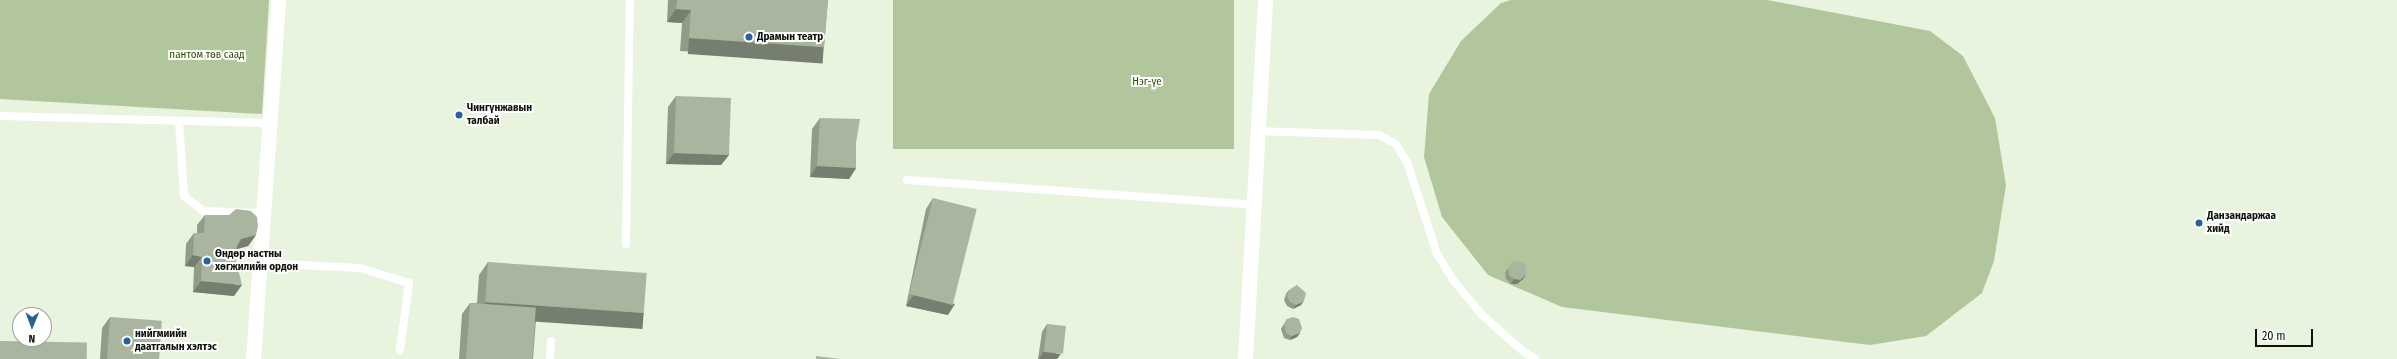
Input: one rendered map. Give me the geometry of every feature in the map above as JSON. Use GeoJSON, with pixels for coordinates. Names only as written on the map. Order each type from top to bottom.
{"type":"FeatureCollection","features":[{"type":"Feature","properties":{"kind":"street"},"geometry":{"type":"LineString","coordinates":[[253,359],[265,213],[278,0]]}},
{"type":"Feature","properties":{"kind":"street"},"geometry":{"type":"LineString","coordinates":[[1244,359],[1266,0]]}},
{"type":"Feature","properties":{"kind":"lane"},"geometry":{"type":"LineString","coordinates":[[626,244],[630,0]]}},
{"type":"Feature","properties":{"kind":"lane"},"geometry":{"type":"LineString","coordinates":[[0,116],[270,123]]}},
{"type":"Feature","properties":{"kind":"lane"},"geometry":{"type":"LineString","coordinates":[[179,121],[184,196],[203,211],[265,213]]}},
{"type":"Feature","properties":{"kind":"lane"},"geometry":{"type":"LineString","coordinates":[[1258,131],[1379,135],[1396,144],[1407,162],[1437,254],[1454,281],[1482,315],[1524,352],[1535,359]]}},
{"type":"Feature","properties":{"kind":"lane"},"geometry":{"type":"LineString","coordinates":[[908,180],[1253,205]]}},
{"type":"Feature","properties":{"kind":"lane"},"geometry":{"type":"LineString","coordinates":[[261,263],[360,268],[409,283],[400,350]]}},
{"type":"Feature","properties":{"kind":"lane"},"geometry":{"type":"LineString","coordinates":[[550,359],[551,341]]}},
{"type":"Feature","properties":{"kind":"green space","name":"пантом төв саад"},"geometry":{"type":"Polygon","coordinates":[[[0,0],[269,0],[262,114],[0,99],[0,0]]]}},
{"type":"Feature","properties":{"kind":"green space","name":"Нэг-үе"},"geometry":{"type":"Polygon","coordinates":[[[893,0],[1234,0],[1234,149],[893,149],[893,0]]]}},
{"type":"Feature","properties":{"kind":"green space"},"geometry":{"type":"Polygon","coordinates":[[[1511,0],[1767,0],[1930,31],[1963,56],[1995,118],[2006,185],[1994,261],[1982,293],[1926,336],[1870,345],[1562,307],[1488,275],[1442,217],[1424,157],[1429,94],[1461,41],[1501,3],[1511,0]]]}},
{"type":"Feature","properties":{"kind":"building","name":"Драмын театр"},"geometry":{"type":"Polygon","coordinates":[[[677,0],[828,0],[824,47],[689,38],[691,10],[676,9],[677,0]]]}},
{"type":"Feature","properties":{"kind":"building"},"geometry":{"type":"Polygon","coordinates":[[[676,96],[731,98],[729,155],[674,153],[676,96]]]}},
{"type":"Feature","properties":{"kind":"building"},"geometry":{"type":"Polygon","coordinates":[[[820,118],[860,119],[856,143],[856,168],[817,166],[820,118]]]}},
{"type":"Feature","properties":{"kind":"building"},"geometry":{"type":"Polygon","coordinates":[[[933,198],[977,209],[953,305],[909,294],[933,198]]]}},
{"type":"Feature","properties":{"kind":"building","name":"Өндөр настны хөгжилийн ордон"},"geometry":{"type":"Polygon","coordinates":[[[236,209],[251,211],[257,217],[258,226],[256,235],[241,239],[237,246],[236,260],[242,285],[201,281],[202,257],[193,255],[194,233],[204,233],[205,215],[229,215],[236,209]]]}},
{"type":"Feature","properties":{"kind":"building"},"geometry":{"type":"Polygon","coordinates":[[[1514,261],[1521,262],[1526,266],[1526,275],[1520,280],[1514,279],[1509,275],[1508,268],[1514,261]]]}},
{"type":"Feature","properties":{"kind":"building"},"geometry":{"type":"Polygon","coordinates":[[[488,262],[647,273],[644,313],[485,302],[488,262]]]}},
{"type":"Feature","properties":{"kind":"building"},"geometry":{"type":"Polygon","coordinates":[[[1297,285],[1306,293],[1304,301],[1296,305],[1290,302],[1287,296],[1289,290],[1297,285]]]}},
{"type":"Feature","properties":{"kind":"building"},"geometry":{"type":"Polygon","coordinates":[[[470,303],[536,308],[532,359],[466,359],[470,303]]]}},
{"type":"Feature","properties":{"kind":"building","name":"нийгмиийн даатгалын хэлтэс"},"geometry":{"type":"Polygon","coordinates":[[[110,317],[162,321],[159,359],[107,359],[110,317]]]}},
{"type":"Feature","properties":{"kind":"building"},"geometry":{"type":"Polygon","coordinates":[[[1293,317],[1299,319],[1302,328],[1300,333],[1292,336],[1286,333],[1284,324],[1287,319],[1293,317]]]}},
{"type":"Feature","properties":{"kind":"building"},"geometry":{"type":"Polygon","coordinates":[[[1047,324],[1066,326],[1063,354],[1044,352],[1047,324]]]}},
{"type":"Feature","properties":{"kind":"building"},"geometry":{"type":"Polygon","coordinates":[[[0,341],[12,341],[12,347],[52,347],[52,342],[87,343],[87,359],[0,359],[0,341]]]}},
{"type":"Feature","properties":{"kind":"building"},"geometry":{"type":"Polygon","coordinates":[[[816,356],[840,359],[816,359],[816,356]]]}},
{"type":"Feature","properties":{"kind":"place","name":"Драмын театр"},"geometry":{"type":"Point","coordinates":[749,37]}},
{"type":"Feature","properties":{"kind":"place","name":"Чингүнжавын талбай"},"geometry":{"type":"Point","coordinates":[459,115]}},
{"type":"Feature","properties":{"kind":"place","name":"Данзандаржаа хийд"},"geometry":{"type":"Point","coordinates":[2199,223]}},
{"type":"Feature","properties":{"kind":"place","name":"Өндөр настны хөгжилийн ордон"},"geometry":{"type":"Point","coordinates":[207,261]}},
{"type":"Feature","properties":{"kind":"place","name":"нийгмиийн даатгалын хэлтэс"},"geometry":{"type":"Point","coordinates":[127,341]}}]}
